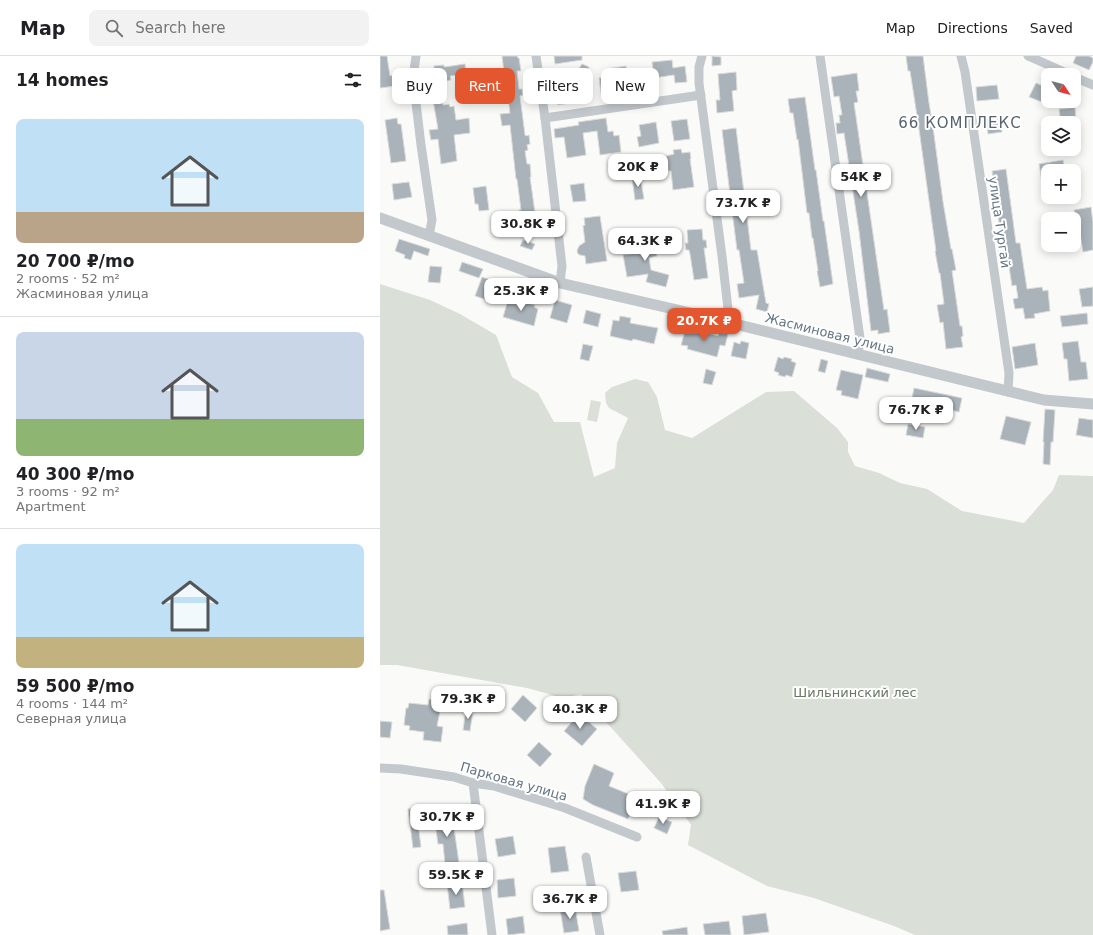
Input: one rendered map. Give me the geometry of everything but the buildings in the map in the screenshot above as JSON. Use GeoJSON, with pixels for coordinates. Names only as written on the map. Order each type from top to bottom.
{"type":"FeatureCollection","features":[{"type":"Feature","properties":{"kind":"street"},"geometry":{"type":"LineString","coordinates":[[416,56],[413,78],[432,220],[429,236]]}},
{"type":"Feature","properties":{"kind":"street"},"geometry":{"type":"LineString","coordinates":[[536,56],[545,118],[562,266],[560,282]]}},
{"type":"Feature","properties":{"kind":"street"},"geometry":{"type":"LineString","coordinates":[[702,56],[698,67],[728,309],[726,322]]}},
{"type":"Feature","properties":{"kind":"street"},"geometry":{"type":"LineString","coordinates":[[820,56],[860,338],[858,355]]}},
{"type":"Feature","properties":{"kind":"street","name":"улица Тургай"},"geometry":{"type":"LineString","coordinates":[[961,56],[965,72],[1008,373],[1008,392]]}},
{"type":"Feature","properties":{"kind":"street"},"geometry":{"type":"LineString","coordinates":[[1028,56],[1055,68]]}},
{"type":"Feature","properties":{"kind":"street"},"geometry":{"type":"LineString","coordinates":[[1081,80],[1093,85]]}},
{"type":"Feature","properties":{"kind":"street"},"geometry":{"type":"LineString","coordinates":[[545,118],[701,95]]}},
{"type":"Feature","properties":{"kind":"street","name":"Жасминовая улица"},"geometry":{"type":"LineString","coordinates":[[380,218],[560,282],[1008,392],[1051,401],[1093,404]]}},
{"type":"Feature","properties":{"kind":"street","name":"Парковая улица"},"geometry":{"type":"LineString","coordinates":[[380,768],[401,769],[454,777],[473,783],[494,786],[565,808],[637,837]]}},
{"type":"Feature","properties":{"kind":"street"},"geometry":{"type":"LineString","coordinates":[[473,783],[492,935]]}},
{"type":"Feature","properties":{"kind":"street"},"geometry":{"type":"LineString","coordinates":[[586,857],[600,935]]}},
{"type":"Feature","properties":{"kind":"green space","name":"Шильнинский лес"},"geometry":{"type":"Polygon","coordinates":[[[380,284],[430,300],[460,314],[496,335],[512,377],[538,393],[554,422],[580,422],[594,477],[615,468],[617,443],[628,418],[609,408],[606,403],[605,393],[612,387],[635,379],[648,382],[657,397],[665,430],[692,438],[766,392],[794,391],[837,428],[848,442],[848,452],[855,466],[879,473],[900,483],[927,489],[962,511],[1024,523],[1053,490],[1059,475],[1093,476],[1093,935],[915,935],[894,926],[814,898],[767,886],[688,845],[691,825],[661,783],[581,694],[563,698],[527,688],[397,665],[380,665],[380,284]]]}},
{"type":"Feature","properties":{"kind":"green space"},"geometry":{"type":"Polygon","coordinates":[[[591,400],[601,402],[597,422],[587,420],[591,400]]]}},
{"type":"Feature","properties":{"kind":"district","name":"66 КОМПЛЕКС"},"geometry":{"type":"Point","coordinates":[960,123]}}]}
